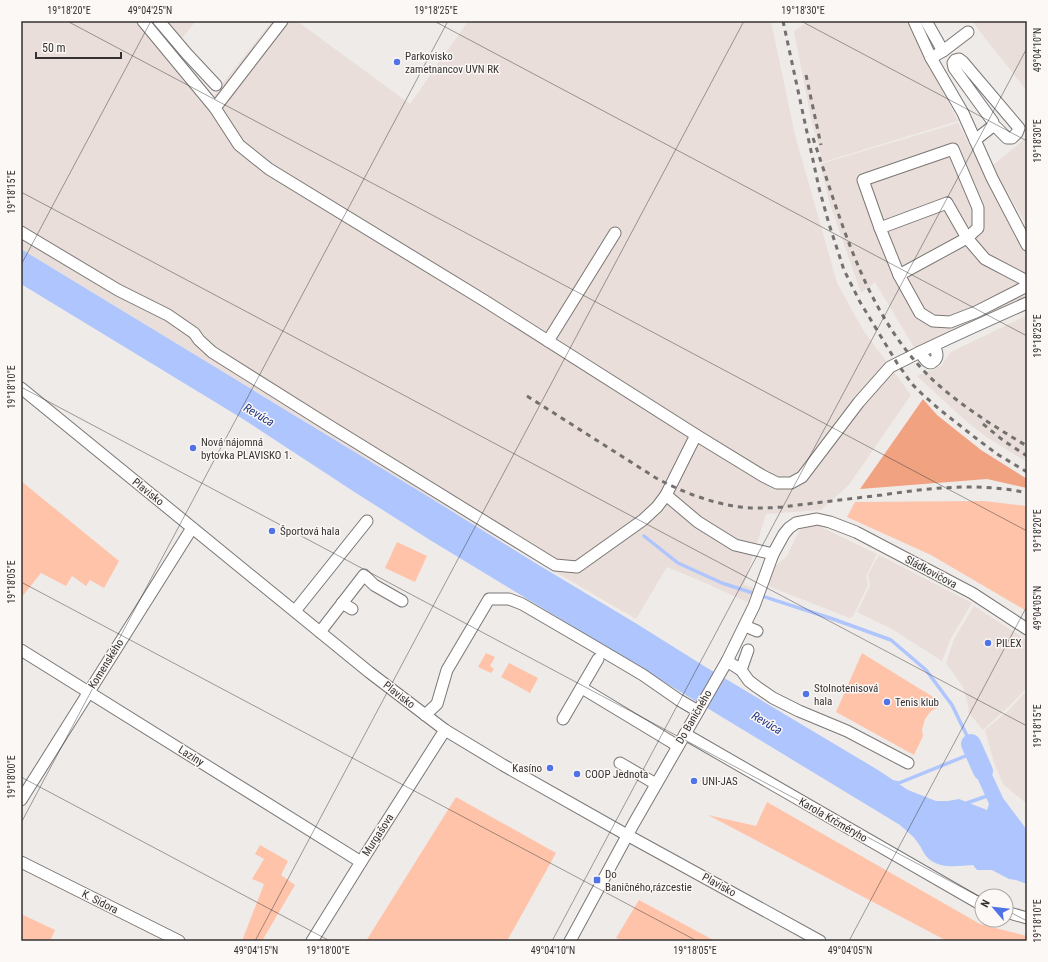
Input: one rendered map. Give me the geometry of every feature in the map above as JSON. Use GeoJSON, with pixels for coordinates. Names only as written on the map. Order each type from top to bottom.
{"type":"FeatureCollection","features":[{"type":"Feature","properties":{"kind":"street"},"geometry":{"type":"LineString","coordinates":[[143,21],[215,108],[239,145],[269,169],[478,297],[762,476],[777,483],[791,484],[802,477],[859,402],[890,367],[1027,303]]}},
{"type":"Feature","properties":{"kind":"street"},"geometry":{"type":"LineString","coordinates":[[159,21],[216,85]]}},
{"type":"Feature","properties":{"kind":"street"},"geometry":{"type":"LineString","coordinates":[[215,108],[282,21]]}},
{"type":"Feature","properties":{"kind":"street"},"geometry":{"type":"LineString","coordinates":[[914,21],[931,58],[963,113],[992,178],[1027,245]]}},
{"type":"Feature","properties":{"kind":"street"},"geometry":{"type":"LineString","coordinates":[[926,21],[942,51]]}},
{"type":"Feature","properties":{"kind":"street"},"geometry":{"type":"LineString","coordinates":[[931,58],[968,32]]}},
{"type":"Feature","properties":{"kind":"street"},"geometry":{"type":"LineString","coordinates":[[959,59],[962,62],[1019,128],[1017,133],[1012,138],[1007,138],[993,126],[993,122],[954,68],[952,63],[955,60],[959,59]]}},
{"type":"Feature","properties":{"kind":"street"},"geometry":{"type":"LineString","coordinates":[[975,140],[993,126]]}},
{"type":"Feature","properties":{"kind":"street"},"geometry":{"type":"LineString","coordinates":[[899,275],[967,238],[978,228],[978,208],[953,148],[863,180],[899,275],[920,312],[932,321],[950,322],[976,312],[1027,286]]}},
{"type":"Feature","properties":{"kind":"street"},"geometry":{"type":"LineString","coordinates":[[880,228],[947,203],[967,238],[985,259],[1027,281]]}},
{"type":"Feature","properties":{"kind":"street"},"geometry":{"type":"LineString","coordinates":[[21,232],[118,290],[168,314],[194,333],[212,352],[555,565],[577,566],[626,533],[657,507],[666,494],[696,434]]}},
{"type":"Feature","properties":{"kind":"street"},"geometry":{"type":"LineString","coordinates":[[548,341],[615,233]]}},
{"type":"Feature","properties":{"kind":"street","name":"Plavisko"},"geometry":{"type":"LineString","coordinates":[[21,388],[369,672],[445,730],[503,765],[627,835],[820,941]]}},
{"type":"Feature","properties":{"kind":"street"},"geometry":{"type":"LineString","coordinates":[[666,494],[698,522],[735,545],[773,554]]}},
{"type":"Feature","properties":{"kind":"street","name":"Do Baničného"},"geometry":{"type":"LineString","coordinates":[[570,941],[627,835],[727,661],[754,606],[773,554],[784,534],[796,523],[817,519],[830,522]]}},
{"type":"Feature","properties":{"kind":"street"},"geometry":{"type":"LineString","coordinates":[[295,611],[367,521]]}},
{"type":"Feature","properties":{"kind":"street","name":"Sládkovičova"},"geometry":{"type":"LineString","coordinates":[[830,522],[856,532],[972,593],[1027,629]]}},
{"type":"Feature","properties":{"kind":"street","name":"Komenského"},"geometry":{"type":"LineString","coordinates":[[21,800],[192,528]]}},
{"type":"Feature","properties":{"kind":"street"},"geometry":{"type":"LineString","coordinates":[[320,632],[364,575],[374,585],[402,601]]}},
{"type":"Feature","properties":{"kind":"street"},"geometry":{"type":"LineString","coordinates":[[425,715],[437,704],[447,670],[489,599],[509,599],[522,604],[643,675],[679,700],[699,710]]}},
{"type":"Feature","properties":{"kind":"street"},"geometry":{"type":"LineString","coordinates":[[342,603],[352,608]]}},
{"type":"Feature","properties":{"kind":"street"},"geometry":{"type":"LineString","coordinates":[[745,626],[757,631]]}},
{"type":"Feature","properties":{"kind":"street","name":"Laziny"},"geometry":{"type":"LineString","coordinates":[[21,650],[361,862]]}},
{"type":"Feature","properties":{"kind":"street"},"geometry":{"type":"LineString","coordinates":[[741,670],[748,650]]}},
{"type":"Feature","properties":{"kind":"street"},"geometry":{"type":"LineString","coordinates":[[563,719],[598,659]]}},
{"type":"Feature","properties":{"kind":"street"},"geometry":{"type":"LineString","coordinates":[[727,661],[741,670],[749,681],[774,698],[799,711],[847,731],[908,763]]}},
{"type":"Feature","properties":{"kind":"street"},"geometry":{"type":"LineString","coordinates":[[582,688],[678,746]]}},
{"type":"Feature","properties":{"kind":"street","name":"Murgašova"},"geometry":{"type":"LineString","coordinates":[[312,941],[445,730]]}},
{"type":"Feature","properties":{"kind":"street","name":"Karola Krčméryho"},"geometry":{"type":"LineString","coordinates":[[685,734],[974,900]]}},
{"type":"Feature","properties":{"kind":"street"},"geometry":{"type":"LineString","coordinates":[[620,763],[656,784]]}},
{"type":"Feature","properties":{"kind":"street","name":"K. Sidora"},"geometry":{"type":"LineString","coordinates":[[21,862],[178,941]]}},
{"type":"Feature","properties":{"kind":"street"},"geometry":{"type":"LineString","coordinates":[[1014,914],[1027,918]]}},
{"type":"Feature","properties":{"kind":"shaded area"},"geometry":{"type":"Polygon","coordinates":[[[21,21],[153,21],[213,97],[272,21],[297,21],[410,104],[468,21],[771,21],[795,135],[837,283],[863,330],[911,395],[848,486],[821,510],[766,514],[744,585],[754,588],[747,602],[667,567],[636,619],[499,539],[21,249],[21,21]]]}},
{"type":"Feature","properties":{"kind":"shaded area"},"geometry":{"type":"Polygon","coordinates":[[[166,21],[196,21],[182,38],[166,21]]]}},
{"type":"Feature","properties":{"kind":"shaded area"},"geometry":{"type":"Polygon","coordinates":[[[809,21],[906,21],[958,121],[823,162],[811,118],[794,31],[809,21]]]}},
{"type":"Feature","properties":{"kind":"shaded area"},"geometry":{"type":"Polygon","coordinates":[[[972,21],[1027,21],[1027,91],[981,33],[972,21]]]}},
{"type":"Feature","properties":{"kind":"shaded area"},"geometry":{"type":"Polygon","coordinates":[[[958,123],[1027,253],[1027,296],[915,349],[875,282],[861,293],[830,204],[820,164],[958,123]]]}},
{"type":"Feature","properties":{"kind":"shaded area"},"geometry":{"type":"Polygon","coordinates":[[[1027,137],[1027,226],[992,166],[1027,137]]]}},
{"type":"Feature","properties":{"kind":"shaded area"},"geometry":{"type":"Polygon","coordinates":[[[1027,315],[1027,462],[985,436],[966,421],[917,376],[941,366],[951,352],[1027,315]]]}},
{"type":"Feature","properties":{"kind":"shaded area"},"geometry":{"type":"Polygon","coordinates":[[[923,399],[937,415],[981,450],[1027,479],[1027,488],[987,479],[860,489],[923,399]]]}},
{"type":"Feature","properties":{"kind":"shaded area"},"geometry":{"type":"Polygon","coordinates":[[[21,481],[119,561],[104,588],[90,580],[86,586],[72,576],[66,586],[41,573],[21,598],[21,481]]]}},
{"type":"Feature","properties":{"kind":"shaded area"},"geometry":{"type":"Polygon","coordinates":[[[984,501],[1027,506],[1027,607],[1025,610],[931,555],[847,517],[855,502],[984,501]]]}},
{"type":"Feature","properties":{"kind":"shaded area"},"geometry":{"type":"Polygon","coordinates":[[[817,525],[877,554],[866,576],[868,585],[853,616],[850,618],[766,585],[771,570],[787,556],[800,529],[817,525]]]}},
{"type":"Feature","properties":{"kind":"shaded area"},"geometry":{"type":"Polygon","coordinates":[[[397,542],[427,556],[415,582],[385,568],[397,542]]]}},
{"type":"Feature","properties":{"kind":"shaded area"},"geometry":{"type":"Polygon","coordinates":[[[879,555],[972,603],[951,638],[942,661],[892,629],[857,612],[870,586],[868,575],[879,555]]]}},
{"type":"Feature","properties":{"kind":"shaded area","name":"PILEX"},"geometry":{"type":"Polygon","coordinates":[[[974,606],[1027,640],[1027,688],[983,730],[968,712],[969,709],[963,687],[946,663],[954,639],[974,606]]]}},
{"type":"Feature","properties":{"kind":"shaded area"},"geometry":{"type":"Polygon","coordinates":[[[486,653],[495,657],[490,666],[494,669],[491,673],[478,667],[486,653]]]}},
{"type":"Feature","properties":{"kind":"shaded area","name":"Tenis klub"},"geometry":{"type":"Polygon","coordinates":[[[862,653],[933,697],[937,708],[931,711],[925,719],[922,730],[923,736],[914,755],[836,712],[862,653]]]}},
{"type":"Feature","properties":{"kind":"shaded area"},"geometry":{"type":"Polygon","coordinates":[[[509,663],[538,678],[530,693],[501,677],[509,663]]]}},
{"type":"Feature","properties":{"kind":"shaded area"},"geometry":{"type":"Polygon","coordinates":[[[1027,690],[1027,804],[1003,784],[994,763],[985,730],[1009,710],[1027,690]]]}},
{"type":"Feature","properties":{"kind":"shaded area"},"geometry":{"type":"Polygon","coordinates":[[[456,797],[556,853],[507,941],[366,941],[456,797]]]}},
{"type":"Feature","properties":{"kind":"shaded area"},"geometry":{"type":"Polygon","coordinates":[[[767,802],[974,921],[974,928],[996,928],[1027,936],[1027,941],[947,941],[708,815],[756,826],[767,802]]]}},
{"type":"Feature","properties":{"kind":"shaded area"},"geometry":{"type":"Polygon","coordinates":[[[260,845],[288,861],[281,875],[295,885],[262,941],[242,941],[264,884],[252,879],[264,859],[255,854],[260,845]]]}},
{"type":"Feature","properties":{"kind":"shaded area"},"geometry":{"type":"Polygon","coordinates":[[[639,900],[715,941],[625,941],[616,938],[639,900]]]}},
{"type":"Feature","properties":{"kind":"shaded area"},"geometry":{"type":"Polygon","coordinates":[[[21,914],[55,930],[50,941],[21,941],[21,914]]]}},
{"type":"Feature","properties":{"kind":"water"},"geometry":{"type":"Polygon","coordinates":[[[21,249],[704,666],[878,770],[908,790],[936,801],[959,799],[987,810],[989,804],[975,773],[977,771],[972,757],[968,755],[967,749],[978,744],[1003,798],[1027,830],[1027,884],[1009,879],[992,870],[977,870],[973,865],[944,866],[933,862],[926,856],[914,838],[900,825],[430,540],[243,419],[21,284],[21,249]]]}},
{"type":"Feature","properties":{"kind":"waterway","name":"Revúca"},"geometry":{"type":"LineString","coordinates":[[644,536],[678,563],[722,583],[833,619],[891,640],[926,670],[952,705],[971,744]]}},
{"type":"Feature","properties":{"kind":"waterway","name":"Revúca"},"geometry":{"type":"LineString","coordinates":[[971,744],[983,771]]}},
{"type":"Feature","properties":{"kind":"waterway"},"geometry":{"type":"LineString","coordinates":[[893,782],[899,783],[968,755]]}},
{"type":"Feature","properties":{"kind":"waterway"},"geometry":{"type":"LineString","coordinates":[[964,804],[990,795]]}},
{"type":"Feature","properties":{"kind":"railway"},"geometry":{"type":"LineString","coordinates":[[783,21],[819,188],[844,270],[860,302],[897,363],[912,384],[939,409],[977,439],[997,454],[1027,472]]}},
{"type":"Feature","properties":{"kind":"railway"},"geometry":{"type":"LineString","coordinates":[[806,75],[821,145]]}},
{"type":"Feature","properties":{"kind":"railway"},"geometry":{"type":"LineString","coordinates":[[813,138],[846,236],[859,268],[874,299],[891,328],[911,356],[935,382],[957,400],[1003,432],[1027,446]]}},
{"type":"Feature","properties":{"kind":"railway"},"geometry":{"type":"LineString","coordinates":[[527,396],[656,478],[690,494],[726,505],[751,508],[778,507],[954,487],[991,488],[1027,493]]}},
{"type":"Feature","properties":{"kind":"railway"},"geometry":{"type":"LineString","coordinates":[[983,424],[1004,441],[1027,456]]}},
{"type":"Feature","properties":{"kind":"place","name":"Parkovisko zametnancov UVN RK"},"geometry":{"type":"Point","coordinates":[397,62]}},
{"type":"Feature","properties":{"kind":"place","name":"Nová nájomná bytovka PLAVISKO 1."},"geometry":{"type":"Point","coordinates":[193,448]}},
{"type":"Feature","properties":{"kind":"place","name":"Športová hala"},"geometry":{"type":"Point","coordinates":[272,531]}},
{"type":"Feature","properties":{"kind":"place","name":"PILEX"},"geometry":{"type":"Point","coordinates":[988,643]}},
{"type":"Feature","properties":{"kind":"place","name":"Stolnotenisová hala"},"geometry":{"type":"Point","coordinates":[806,694]}},
{"type":"Feature","properties":{"kind":"place","name":"Tenis klub"},"geometry":{"type":"Point","coordinates":[887,702]}},
{"type":"Feature","properties":{"kind":"place","name":"Kasíno"},"geometry":{"type":"Point","coordinates":[550,768]}},
{"type":"Feature","properties":{"kind":"place","name":"COOP Jednota"},"geometry":{"type":"Point","coordinates":[577,774]}},
{"type":"Feature","properties":{"kind":"place","name":"UNI-JAS"},"geometry":{"type":"Point","coordinates":[694,781]}},
{"type":"Feature","properties":{"kind":"place","name":"Do Baničného,rázcestie"},"geometry":{"type":"Point","coordinates":[597,880]}}]}
